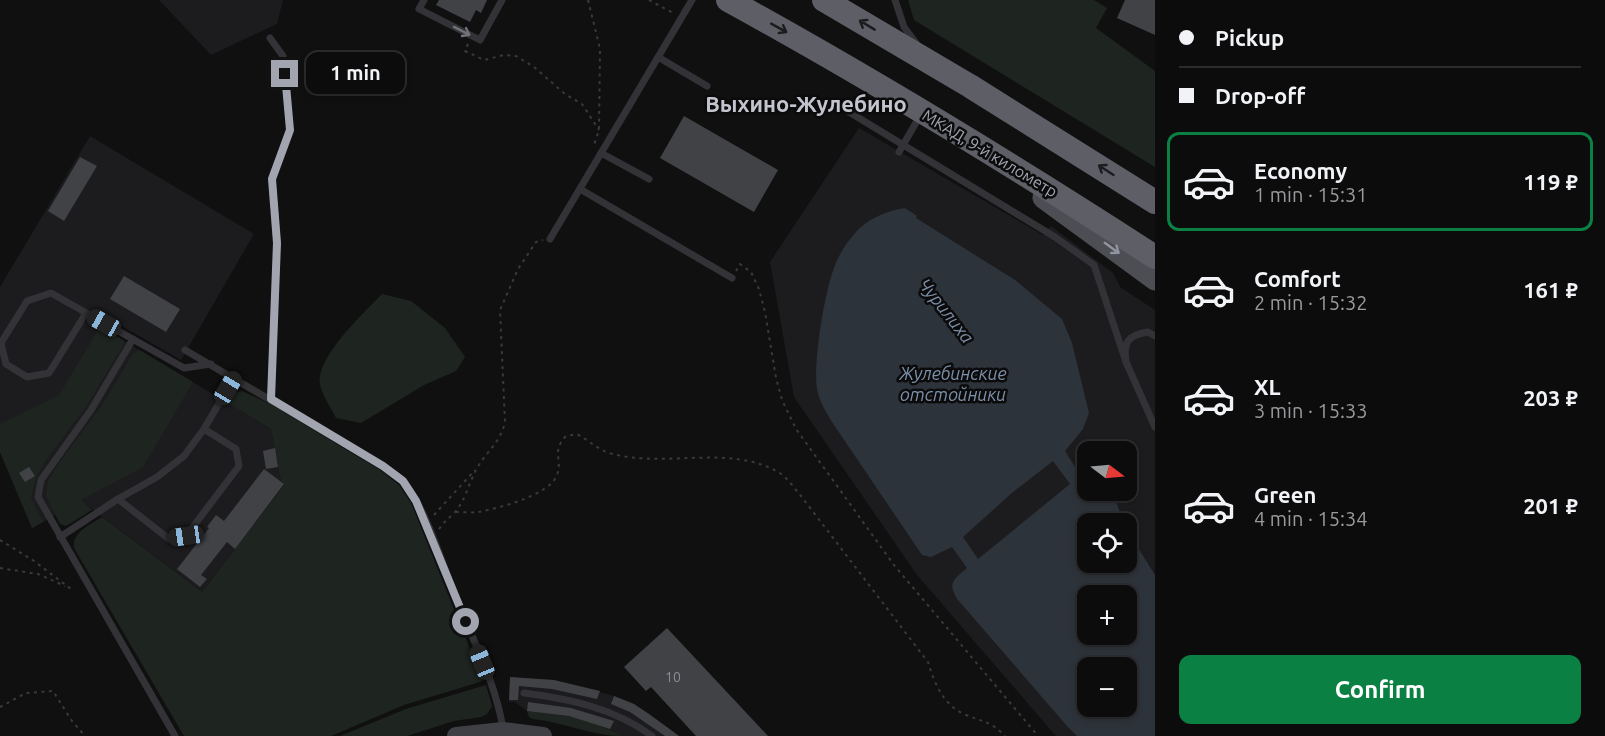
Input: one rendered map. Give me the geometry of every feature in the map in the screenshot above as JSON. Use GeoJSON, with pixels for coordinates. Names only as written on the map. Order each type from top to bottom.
{"type":"FeatureCollection","features":[{"type":"Feature","properties":{"kind":"highway","name":"МКАД, 9-й километр"},"geometry":{"type":"LineString","coordinates":[[728,0],[808,44],[946,126],[1155,257]]}},
{"type":"Feature","properties":{"kind":"highway"},"geometry":{"type":"LineString","coordinates":[[824,0],[1155,202]]}},
{"type":"Feature","properties":{"kind":"main road"},"geometry":{"type":"LineString","coordinates":[[946,126],[1155,280]]}},
{"type":"Feature","properties":{"kind":"main road"},"geometry":{"type":"LineString","coordinates":[[456,736],[503,731],[543,736]]}},
{"type":"Feature","properties":{"kind":"lane"},"geometry":{"type":"LineString","coordinates":[[424,0],[419,9],[480,40],[502,0]]}},
{"type":"Feature","properties":{"kind":"lane"},"geometry":{"type":"LineString","coordinates":[[550,239],[692,0]]}},
{"type":"Feature","properties":{"kind":"lane"},"geometry":{"type":"LineString","coordinates":[[895,0],[904,27],[928,62]]}},
{"type":"Feature","properties":{"kind":"lane"},"geometry":{"type":"LineString","coordinates":[[270,38],[284,56],[290,130],[272,179],[277,243],[271,399]]}},
{"type":"Feature","properties":{"kind":"lane"},"geometry":{"type":"LineString","coordinates":[[658,57],[707,86]]}},
{"type":"Feature","properties":{"kind":"lane"},"geometry":{"type":"LineString","coordinates":[[849,112],[1055,237],[1094,265],[1126,362],[1155,427]]}},
{"type":"Feature","properties":{"kind":"lane"},"geometry":{"type":"LineString","coordinates":[[899,152],[922,112]]}},
{"type":"Feature","properties":{"kind":"lane"},"geometry":{"type":"LineString","coordinates":[[601,153],[649,179]]}},
{"type":"Feature","properties":{"kind":"lane"},"geometry":{"type":"LineString","coordinates":[[580,189],[732,278]]}},
{"type":"Feature","properties":{"kind":"lane"},"geometry":{"type":"LineString","coordinates":[[86,313],[49,373],[27,377],[6,364],[1,343],[27,301],[51,293],[184,368],[211,364]]}},
{"type":"Feature","properties":{"kind":"lane"},"geometry":{"type":"LineString","coordinates":[[1126,362],[1124,350],[1129,339],[1137,334],[1148,332],[1155,336]]}},
{"type":"Feature","properties":{"kind":"lane"},"geometry":{"type":"LineString","coordinates":[[133,339],[91,410],[41,480],[38,497],[175,736]]}},
{"type":"Feature","properties":{"kind":"lane"},"geometry":{"type":"LineString","coordinates":[[185,350],[383,466],[403,481],[416,501],[426,524],[490,682],[501,714],[503,731]]}},
{"type":"Feature","properties":{"kind":"lane"},"geometry":{"type":"LineString","coordinates":[[60,537],[118,499],[157,477],[183,456],[204,429],[234,378]]}},
{"type":"Feature","properties":{"kind":"lane"},"geometry":{"type":"LineString","coordinates":[[118,499],[169,539],[186,536],[239,466],[236,449],[204,429]]}},
{"type":"Feature","properties":{"kind":"lane"},"geometry":{"type":"LineString","coordinates":[[524,693],[551,696],[616,714],[652,736]]}},
{"type":"Feature","properties":{"kind":"path"},"geometry":{"type":"LineString","coordinates":[[588,0],[600,49],[599,130],[593,150]]}},
{"type":"Feature","properties":{"kind":"path"},"geometry":{"type":"LineString","coordinates":[[649,0],[682,17]]}},
{"type":"Feature","properties":{"kind":"path"},"geometry":{"type":"LineString","coordinates":[[472,36],[465,51],[484,60],[504,55],[516,56],[582,104],[599,130]]}},
{"type":"Feature","properties":{"kind":"path"},"geometry":{"type":"LineString","coordinates":[[426,524],[477,468],[497,442],[505,422],[500,310],[518,269],[536,242],[550,239]]}},
{"type":"Feature","properties":{"kind":"path"},"geometry":{"type":"LineString","coordinates":[[732,278],[740,264],[751,272],[759,289],[776,378],[782,400],[796,429],[894,565],[1038,736]]}},
{"type":"Feature","properties":{"kind":"path"},"geometry":{"type":"LineString","coordinates":[[456,512],[477,513],[547,489],[556,478],[559,469],[557,449],[566,436],[577,434],[596,448],[613,454],[639,458],[720,458],[750,461],[780,473],[801,496],[928,662],[934,682],[943,697],[962,713],[995,726],[1005,736]]}},
{"type":"Feature","properties":{"kind":"path"},"geometry":{"type":"LineString","coordinates":[[434,543],[445,520],[456,512],[477,468]]}},
{"type":"Feature","properties":{"kind":"path"},"geometry":{"type":"LineString","coordinates":[[0,540],[34,561],[71,589],[38,574],[0,568]]}},
{"type":"Feature","properties":{"kind":"path"},"geometry":{"type":"LineString","coordinates":[[0,706],[26,693],[53,692],[85,736]]}},
{"type":"Feature","properties":{"kind":"shaded area"},"geometry":{"type":"Polygon","coordinates":[[[159,0],[283,0],[277,24],[211,55],[159,0]]]}},
{"type":"Feature","properties":{"kind":"shaded area"},"geometry":{"type":"Polygon","coordinates":[[[908,0],[1094,0],[1107,8],[1096,28],[1155,71],[1155,167],[914,20],[908,0]]]}},
{"type":"Feature","properties":{"kind":"shaded area","name":"Жулебинские отстойники"},"geometry":{"type":"Polygon","coordinates":[[[859,128],[1043,235],[1051,226],[1113,273],[1120,287],[1155,310],[1155,736],[1056,736],[917,575],[794,397],[770,262],[859,128]]]}},
{"type":"Feature","properties":{"kind":"shaded area"},"geometry":{"type":"Polygon","coordinates":[[[90,136],[254,234],[181,360],[108,318],[101,327],[271,429],[281,482],[284,484],[202,592],[81,501],[32,528],[0,452],[0,287],[90,136]]]}},
{"type":"Feature","properties":{"kind":"shaded area"},"geometry":{"type":"Polygon","coordinates":[[[382,294],[411,301],[445,328],[465,357],[456,371],[424,385],[361,423],[336,418],[320,384],[325,361],[353,324],[382,294]]]}},
{"type":"Feature","properties":{"kind":"shaded area"},"geometry":{"type":"Polygon","coordinates":[[[100,327],[123,340],[124,344],[85,408],[36,477],[31,498],[43,522],[32,528],[0,452],[0,424],[59,395],[100,327]]]}},
{"type":"Feature","properties":{"kind":"shaded area"},"geometry":{"type":"Polygon","coordinates":[[[137,351],[141,351],[193,382],[143,467],[81,500],[92,510],[66,526],[60,524],[46,496],[48,482],[137,351]]]}},
{"type":"Feature","properties":{"kind":"shaded area"},"geometry":{"type":"Polygon","coordinates":[[[242,391],[270,404],[380,470],[399,485],[411,503],[483,681],[404,705],[331,736],[184,736],[74,548],[74,542],[83,529],[102,517],[202,592],[284,485],[281,482],[271,429],[226,402],[236,392],[242,391]]]}},
{"type":"Feature","properties":{"kind":"shaded area"},"geometry":{"type":"Polygon","coordinates":[[[510,677],[554,680],[614,696],[634,704],[679,736],[622,736],[590,722],[527,711],[515,702],[509,702],[510,677]]]}},
{"type":"Feature","properties":{"kind":"shaded area"},"geometry":{"type":"Polygon","coordinates":[[[486,685],[492,706],[487,714],[481,717],[454,721],[407,736],[340,736],[406,709],[486,685]]]}},
{"type":"Feature","properties":{"kind":"shaded area"},"geometry":{"type":"Polygon","coordinates":[[[527,711],[576,718],[622,736],[600,734],[533,719],[529,717],[527,711]]]}},
{"type":"Feature","properties":{"kind":"water","name":"Жулебинские отстойники"},"geometry":{"type":"Polygon","coordinates":[[[905,208],[917,216],[916,218],[1015,280],[1062,319],[1072,343],[1089,413],[1083,429],[1065,451],[1077,470],[1077,501],[1116,501],[1120,513],[1077,513],[1077,573],[1137,573],[1137,546],[1155,575],[1155,736],[1077,736],[958,600],[953,590],[953,582],[967,568],[952,547],[931,557],[922,555],[823,406],[817,389],[818,347],[823,312],[835,266],[839,255],[852,236],[866,223],[885,213],[905,208]],[[1053,461],[1013,492],[963,537],[978,559],[1070,484],[1053,461]]]}},
{"type":"Feature","properties":{"kind":"building"},"geometry":{"type":"Polygon","coordinates":[[[439,0],[487,0],[481,13],[476,10],[470,22],[436,5],[439,0]]]}},
{"type":"Feature","properties":{"kind":"building"},"geometry":{"type":"Polygon","coordinates":[[[1125,0],[1155,0],[1155,35],[1117,18],[1125,0]]]}},
{"type":"Feature","properties":{"kind":"building"},"geometry":{"type":"Polygon","coordinates":[[[684,116],[778,170],[754,212],[660,158],[684,116]]]}},
{"type":"Feature","properties":{"kind":"building"},"geometry":{"type":"Polygon","coordinates":[[[80,157],[97,166],[64,221],[48,211],[80,157]]]}},
{"type":"Feature","properties":{"kind":"building"},"geometry":{"type":"Polygon","coordinates":[[[124,276],[180,309],[166,332],[110,299],[124,276]]]}},
{"type":"Feature","properties":{"kind":"building"},"geometry":{"type":"Polygon","coordinates":[[[275,448],[278,467],[266,469],[263,451],[275,448]]]}},
{"type":"Feature","properties":{"kind":"building"},"geometry":{"type":"Polygon","coordinates":[[[29,467],[35,476],[25,482],[19,473],[29,467]]]}},
{"type":"Feature","properties":{"kind":"building"},"geometry":{"type":"Polygon","coordinates":[[[264,469],[284,484],[235,549],[227,542],[201,575],[207,579],[200,587],[177,569],[209,528],[207,527],[216,515],[224,521],[264,469]]]}},
{"type":"Feature","properties":{"kind":"building"},"geometry":{"type":"Polygon","coordinates":[[[667,628],[768,736],[696,736],[651,687],[646,691],[624,667],[667,628]]]}},
{"type":"Feature","properties":{"kind":"building"},"geometry":{"type":"Polygon","coordinates":[[[510,677],[554,680],[600,691],[597,699],[552,689],[519,686],[518,700],[509,700],[510,677]]]}},
{"type":"Feature","properties":{"kind":"building"},"geometry":{"type":"Polygon","coordinates":[[[614,696],[634,704],[679,736],[665,736],[630,712],[611,704],[614,696]]]}},
{"type":"Feature","properties":{"kind":"building"},"geometry":{"type":"Polygon","coordinates":[[[528,702],[571,708],[614,721],[610,729],[569,716],[527,711],[528,702]]]}},
{"type":"Feature","properties":{"kind":"district","name":"Выхино-Жулебино"},"geometry":{"type":"Point","coordinates":[806,104]}},
{"type":"Feature","properties":{"kind":"route"},"geometry":{"type":"LineString","coordinates":[[285,74],[290,130],[272,179],[277,243],[271,399],[383,466],[403,481],[416,501],[466,622]]}},
{"type":"Feature","properties":{"kind":"water label","name":"Чурилиха"},"geometry":{"type":"Point","coordinates":[946,311]}}]}
